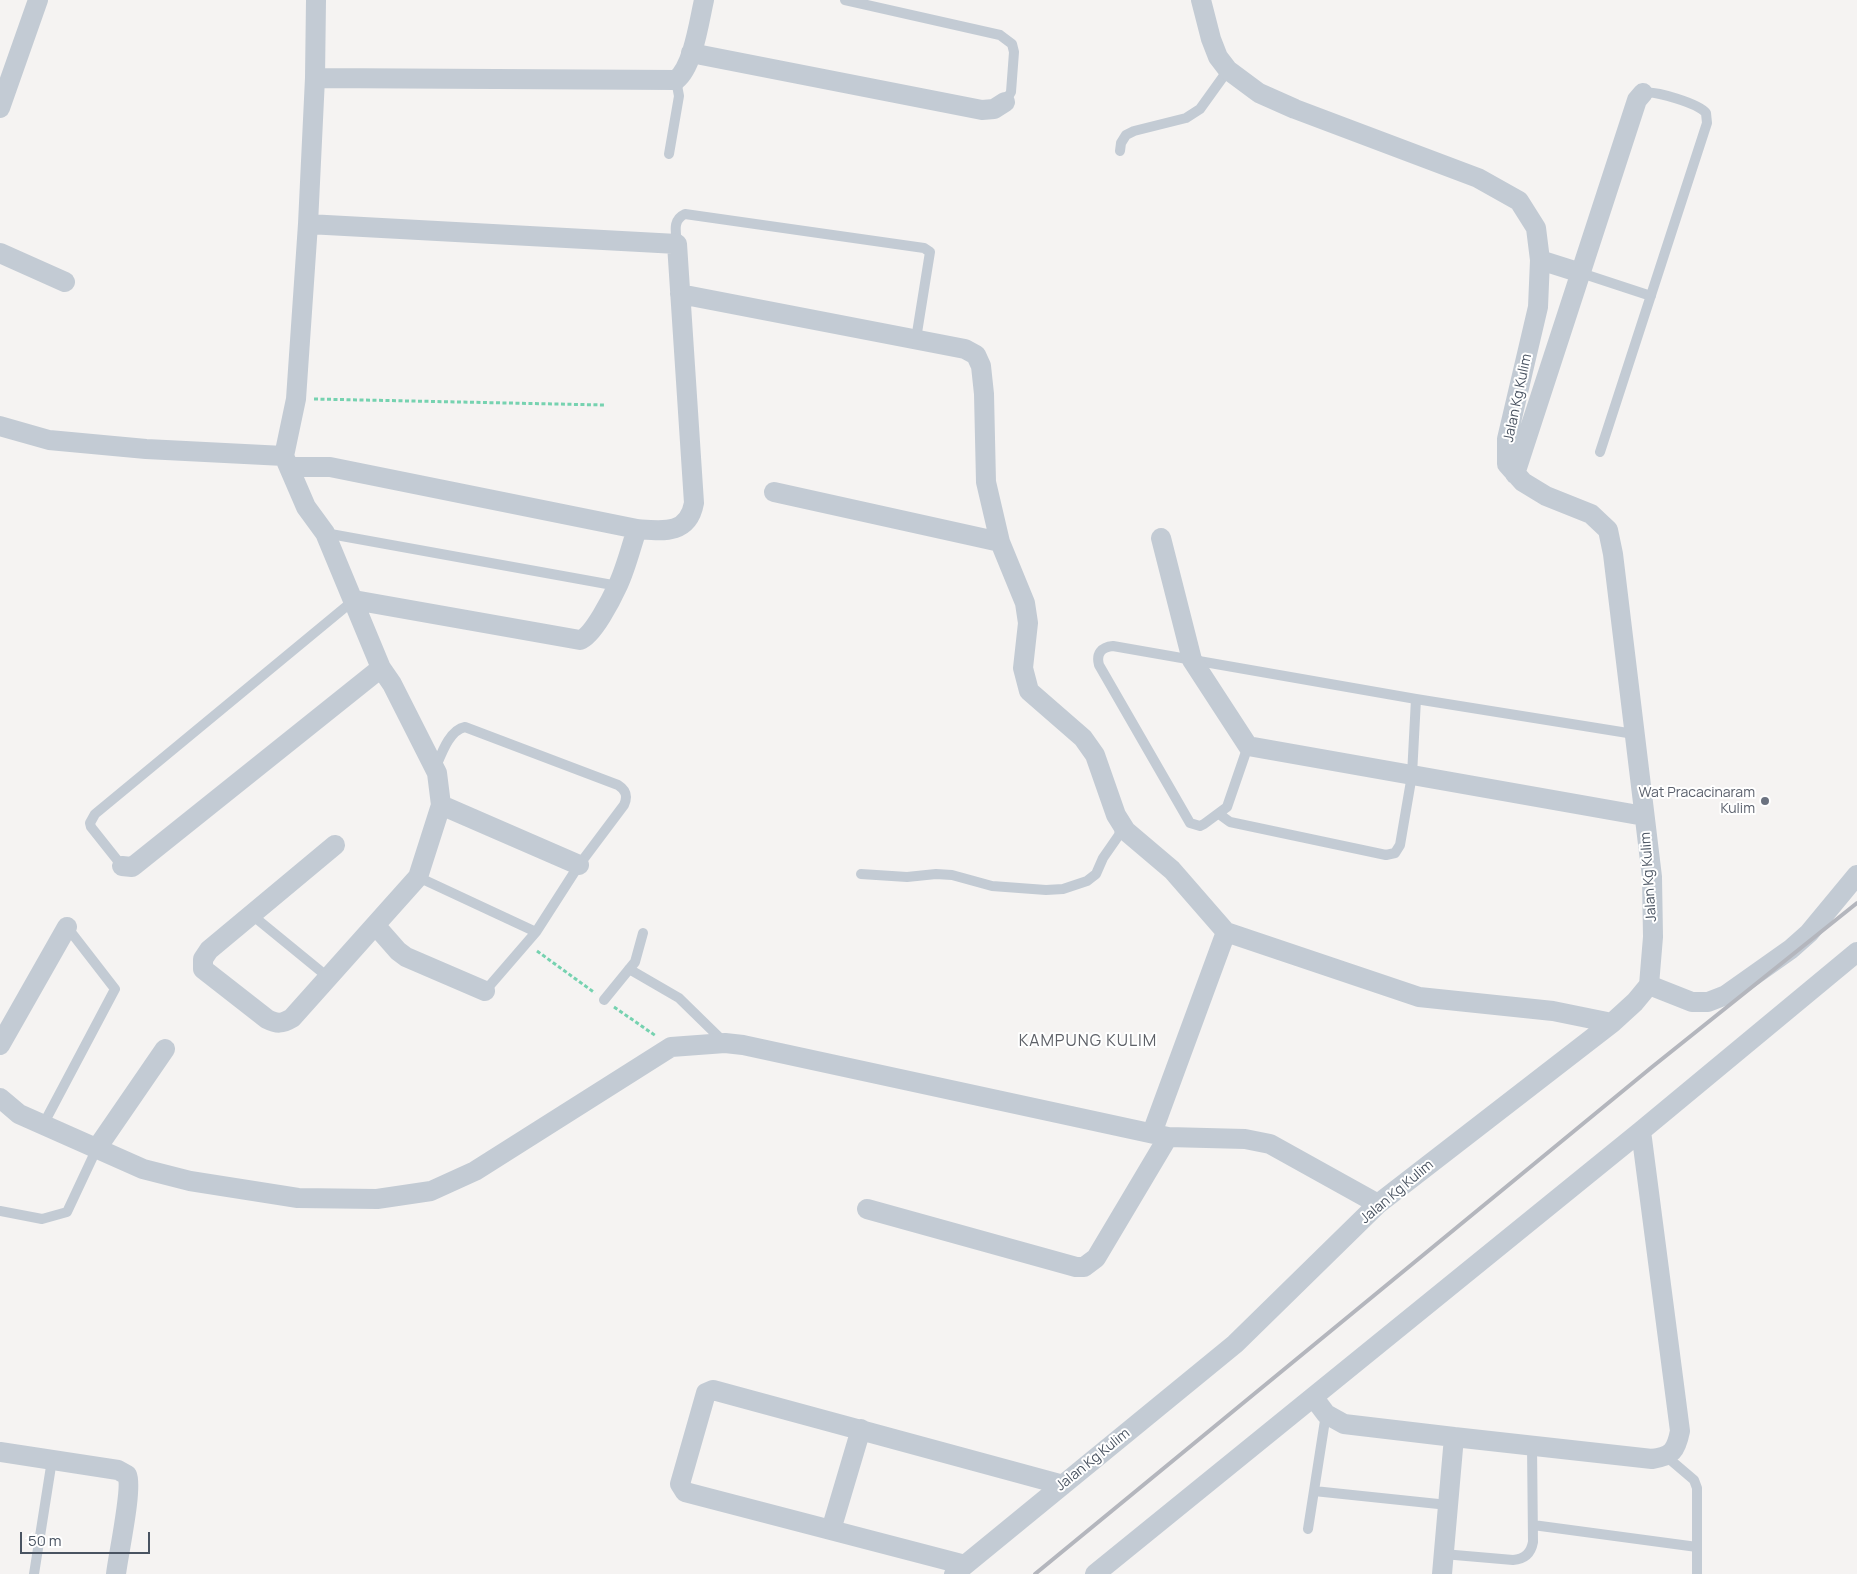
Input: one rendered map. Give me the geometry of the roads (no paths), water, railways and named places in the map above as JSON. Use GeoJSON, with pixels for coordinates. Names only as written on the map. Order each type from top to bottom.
{"type":"FeatureCollection","features":[{"type":"Feature","properties":{"kind":"street"},"geometry":{"type":"LineString","coordinates":[[0,108],[38,0]]}},
{"type":"Feature","properties":{"kind":"street"},"geometry":{"type":"LineString","coordinates":[[316,0],[316,78],[308,224],[296,399],[287,462],[306,507],[325,534],[381,668],[392,684],[437,773],[441,806],[418,877],[292,1018],[284,1023],[275,1023],[267,1019],[203,970],[203,959],[209,950],[335,845]]}},
{"type":"Feature","properties":{"kind":"street"},"geometry":{"type":"LineString","coordinates":[[316,78],[676,80],[682,75],[691,53],[704,0]]}},
{"type":"Feature","properties":{"kind":"street","name":"Jalan Kg Kulim"},"geometry":{"type":"LineString","coordinates":[[959,1569],[1235,1344],[1378,1204],[1612,1023],[1635,1002],[1649,985],[1653,936],[1652,877],[1613,554],[1608,530],[1591,514],[1546,496],[1523,482],[1507,464],[1507,439],[1538,307],[1540,260],[1536,228],[1520,201],[1478,178],[1295,109],[1259,93],[1228,70],[1218,57],[1211,40],[1202,0]]}},
{"type":"Feature","properties":{"kind":"street"},"geometry":{"type":"LineString","coordinates":[[691,53],[982,110],[994,109],[1005,102]]}},
{"type":"Feature","properties":{"kind":"street"},"geometry":{"type":"LineString","coordinates":[[1515,474],[1637,100],[1643,93]]}},
{"type":"Feature","properties":{"kind":"street"},"geometry":{"type":"LineString","coordinates":[[0,426],[49,440],[330,467],[637,529],[658,531],[676,528],[686,523],[692,515],[694,503],[677,244],[308,224]]}},
{"type":"Feature","properties":{"kind":"street"},"geometry":{"type":"LineString","coordinates":[[0,253],[65,282]]}},
{"type":"Feature","properties":{"kind":"street"},"geometry":{"type":"LineString","coordinates":[[1540,260],[1581,273]]}},
{"type":"Feature","properties":{"kind":"street"},"geometry":{"type":"LineString","coordinates":[[680,294],[966,349],[976,355],[981,366],[984,394],[986,482],[1000,542],[1025,603],[1028,623],[1023,668],[1029,690],[1083,738],[1095,755],[1116,815],[1126,832],[1172,870],[1226,932],[1419,998],[1553,1011],[1612,1023]]}},
{"type":"Feature","properties":{"kind":"street"},"geometry":{"type":"LineString","coordinates":[[774,492],[1000,542]]}},
{"type":"Feature","properties":{"kind":"street"},"geometry":{"type":"LineString","coordinates":[[354,600],[580,640],[585,639],[618,586],[637,529]]}},
{"type":"Feature","properties":{"kind":"street"},"geometry":{"type":"LineString","coordinates":[[1161,538],[1192,660],[1248,746],[1644,816]]}},
{"type":"Feature","properties":{"kind":"street"},"geometry":{"type":"LineString","coordinates":[[122,866],[132,867],[136,864],[381,668]]}},
{"type":"Feature","properties":{"kind":"street"},"geometry":{"type":"LineString","coordinates":[[441,806],[579,865]]}},
{"type":"Feature","properties":{"kind":"street"},"geometry":{"type":"LineString","coordinates":[[1649,985],[1692,1002],[1708,1002],[1726,996],[1791,949],[1809,933],[1857,875]]}},
{"type":"Feature","properties":{"kind":"street"},"geometry":{"type":"LineString","coordinates":[[376,926],[398,951],[406,957],[484,991]]}},
{"type":"Feature","properties":{"kind":"street"},"geometry":{"type":"LineString","coordinates":[[0,1045],[67,927]]}},
{"type":"Feature","properties":{"kind":"street"},"geometry":{"type":"LineString","coordinates":[[867,1209],[1076,1267],[1084,1267],[1096,1258],[1160,1135],[1226,932]]}},
{"type":"Feature","properties":{"kind":"street"},"geometry":{"type":"LineString","coordinates":[[1096,1574],[1641,1132],[1857,952]]}},
{"type":"Feature","properties":{"kind":"street"},"geometry":{"type":"LineString","coordinates":[[0,1098],[19,1114],[143,1169],[190,1180],[298,1198],[377,1199],[431,1191],[475,1171],[671,1047],[725,1042],[743,1044],[1160,1135],[1245,1139],[1270,1144],[1378,1204]]}},
{"type":"Feature","properties":{"kind":"street"},"geometry":{"type":"LineString","coordinates":[[97,1148],[165,1049]]}},
{"type":"Feature","properties":{"kind":"street"},"geometry":{"type":"LineString","coordinates":[[1314,1398],[1326,1414],[1344,1424],[1652,1460],[1667,1457],[1677,1446],[1680,1431],[1641,1132]]}},
{"type":"Feature","properties":{"kind":"street"},"geometry":{"type":"LineString","coordinates":[[959,1569],[831,1530],[690,1495],[682,1489],[680,1484],[706,1393],[713,1390],[1062,1485]]}},
{"type":"Feature","properties":{"kind":"street"},"geometry":{"type":"LineString","coordinates":[[831,1530],[860,1429]]}},
{"type":"Feature","properties":{"kind":"street"},"geometry":{"type":"LineString","coordinates":[[1442,1574],[1454,1437]]}},
{"type":"Feature","properties":{"kind":"street"},"geometry":{"type":"LineString","coordinates":[[0,1452],[118,1470],[127,1475],[129,1484],[128,1498],[116,1574]]}},
{"type":"Feature","properties":{"kind":"lane"},"geometry":{"type":"LineString","coordinates":[[845,0],[1000,35],[1012,44],[1014,52],[1011,92],[1005,102]]}},
{"type":"Feature","properties":{"kind":"lane"},"geometry":{"type":"LineString","coordinates":[[1120,152],[1121,142],[1126,135],[1134,131],[1186,118],[1200,109],[1228,70]]}},
{"type":"Feature","properties":{"kind":"lane"},"geometry":{"type":"LineString","coordinates":[[669,154],[679,96],[676,80]]}},
{"type":"Feature","properties":{"kind":"lane"},"geometry":{"type":"LineString","coordinates":[[1600,452],[1708,118],[1699,106],[1653,92],[1643,93]]}},
{"type":"Feature","properties":{"kind":"lane"},"geometry":{"type":"LineString","coordinates":[[677,244],[675,224],[679,217],[684,214],[924,248],[930,252],[916,339]]}},
{"type":"Feature","properties":{"kind":"lane"},"geometry":{"type":"LineString","coordinates":[[1581,273],[1651,296]]}},
{"type":"Feature","properties":{"kind":"lane"},"geometry":{"type":"LineString","coordinates":[[325,534],[618,586]]}},
{"type":"Feature","properties":{"kind":"lane"},"geometry":{"type":"LineString","coordinates":[[122,866],[91,827],[90,822],[95,814],[354,600]]}},
{"type":"Feature","properties":{"kind":"lane"},"geometry":{"type":"LineString","coordinates":[[1248,746],[1227,808],[1200,826],[1190,823],[1099,665],[1097,658],[1100,651],[1105,647],[1112,646],[1416,699],[1634,734]]}},
{"type":"Feature","properties":{"kind":"lane"},"geometry":{"type":"LineString","coordinates":[[1219,814],[1230,822],[1391,855],[1400,845],[1412,775],[1416,699]]}},
{"type":"Feature","properties":{"kind":"lane"},"geometry":{"type":"LineString","coordinates":[[434,768],[456,730],[465,727],[623,788],[626,799],[624,805],[579,865],[536,932],[484,991]]}},
{"type":"Feature","properties":{"kind":"lane"},"geometry":{"type":"LineString","coordinates":[[861,874],[907,877],[936,874],[952,875],[992,886],[1046,890],[1062,889],[1087,881],[1096,874],[1103,858],[1119,835],[1122,823]]}},
{"type":"Feature","properties":{"kind":"lane"},"geometry":{"type":"LineString","coordinates":[[418,877],[536,932]]}},
{"type":"Feature","properties":{"kind":"lane"},"geometry":{"type":"LineString","coordinates":[[252,915],[329,978]]}},
{"type":"Feature","properties":{"kind":"lane"},"geometry":{"type":"LineString","coordinates":[[43,1124],[115,989],[67,927]]}},
{"type":"Feature","properties":{"kind":"lane"},"geometry":{"type":"LineString","coordinates":[[604,1000],[634,962],[644,933]]}},
{"type":"Feature","properties":{"kind":"lane"},"geometry":{"type":"LineString","coordinates":[[629,969],[679,998],[725,1042]]}},
{"type":"Feature","properties":{"kind":"lane"},"geometry":{"type":"LineString","coordinates":[[0,1211],[42,1219],[67,1212],[97,1148]]}},
{"type":"Feature","properties":{"kind":"lane"},"geometry":{"type":"LineString","coordinates":[[1308,1529],[1326,1414]]}},
{"type":"Feature","properties":{"kind":"lane"},"geometry":{"type":"LineString","coordinates":[[1444,1554],[1513,1560],[1521,1559],[1527,1555],[1531,1549],[1533,1525],[1532,1446]]}},
{"type":"Feature","properties":{"kind":"lane"},"geometry":{"type":"LineString","coordinates":[[1667,1457],[1691,1477],[1698,1488],[1697,1574]]}},
{"type":"Feature","properties":{"kind":"lane"},"geometry":{"type":"LineString","coordinates":[[34,1574],[52,1460]]}},
{"type":"Feature","properties":{"kind":"lane"},"geometry":{"type":"LineString","coordinates":[[1314,1491],[1448,1505]]}},
{"type":"Feature","properties":{"kind":"lane"},"geometry":{"type":"LineString","coordinates":[[1533,1525],[1697,1547]]}},
{"type":"Feature","properties":{"kind":"railway"},"geometry":{"type":"LineString","coordinates":[[1035,1574],[1652,1067],[1857,903]]}},
{"type":"Feature","properties":{"kind":"place","name":"Wat Pracacinaram Kulim"},"geometry":{"type":"Point","coordinates":[1765,801]}},
{"type":"Feature","properties":{"kind":"district","name":"KAMPUNG KULIM"},"geometry":{"type":"Point","coordinates":[1088,1042]}}]}
